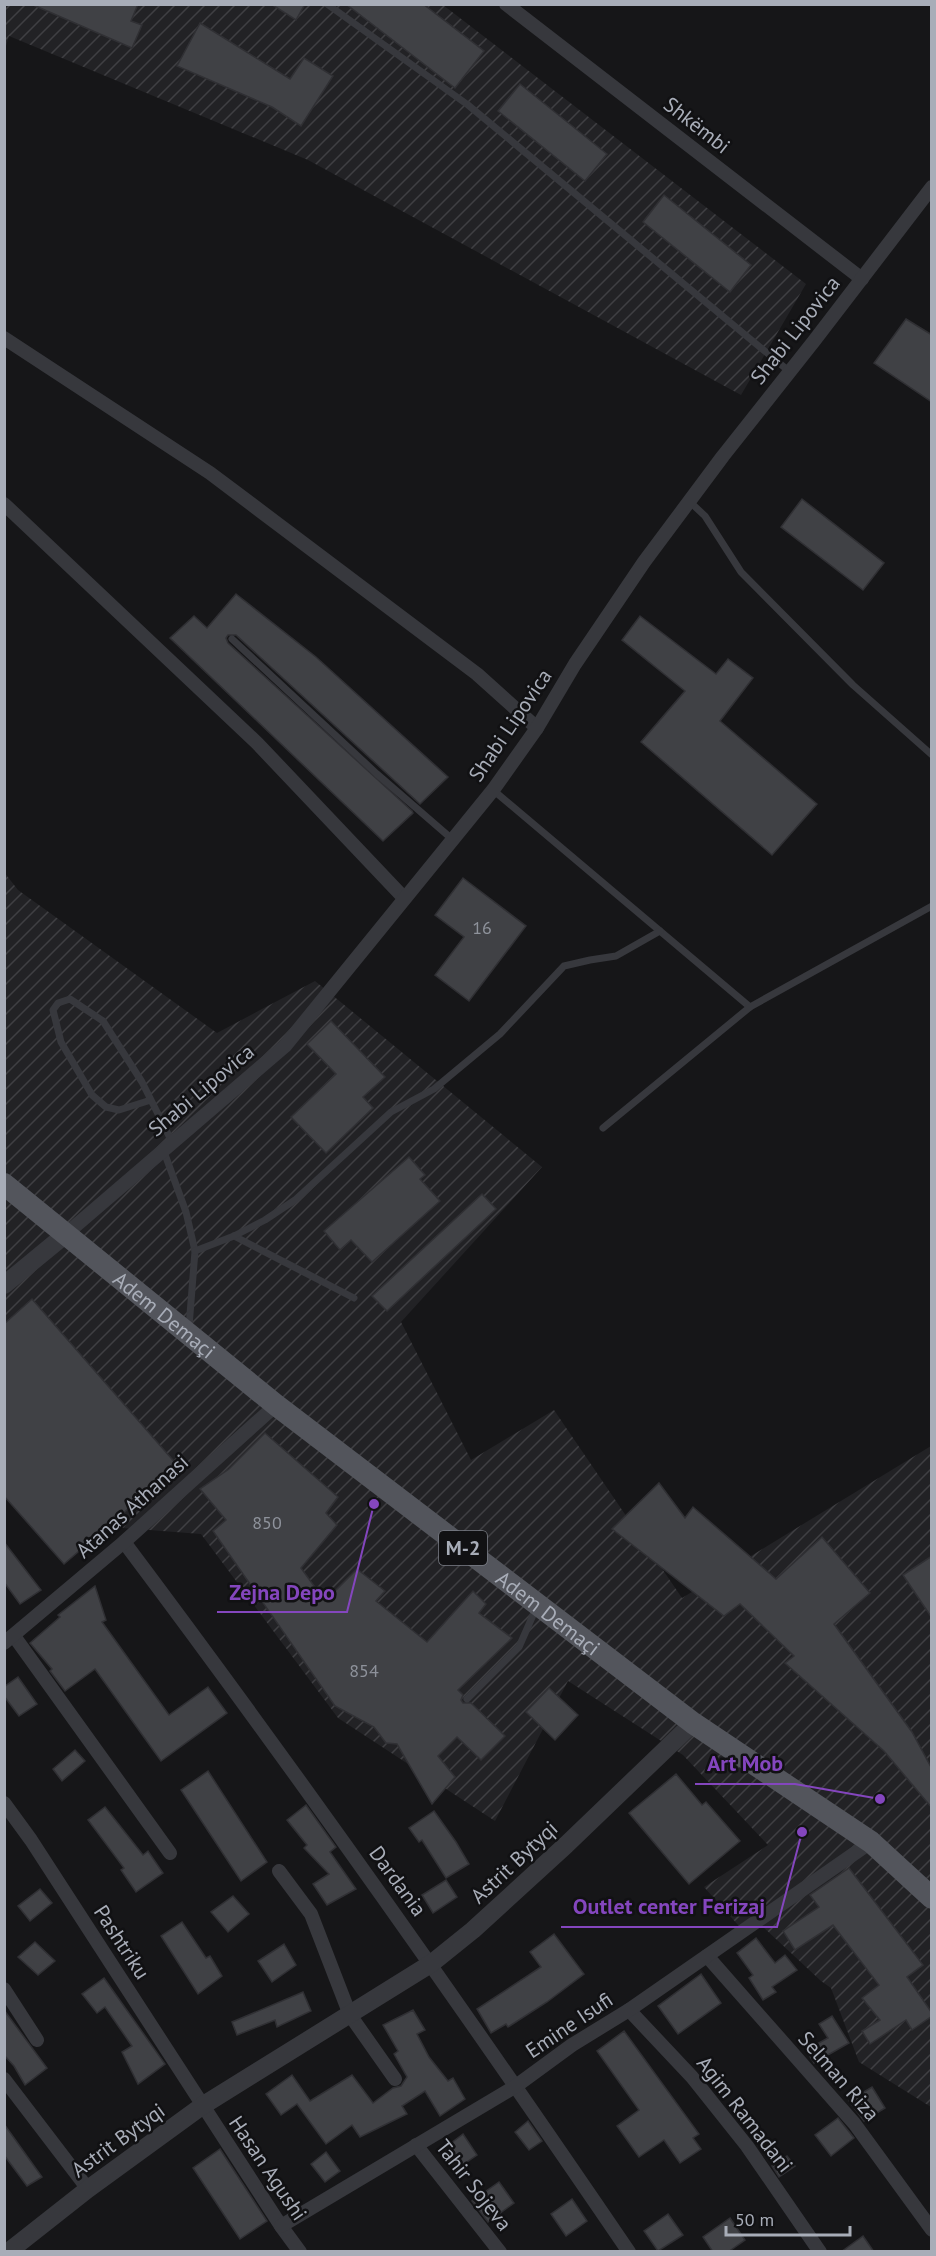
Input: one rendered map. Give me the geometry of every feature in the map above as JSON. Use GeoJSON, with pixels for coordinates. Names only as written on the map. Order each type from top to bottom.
{"type":"FeatureCollection","features":[{"type":"Feature","properties":{"kind":"main road","name":"Adem Demaçi"},"geometry":{"type":"LineString","coordinates":[[4,1184],[276,1405],[693,1723],[871,1842],[932,1898]]}},
{"type":"Feature","properties":{"kind":"street","name":"Shkëmbi"},"geometry":{"type":"LineString","coordinates":[[507,4],[862,279]]}},
{"type":"Feature","properties":{"kind":"street","name":"Shabi Lipovica"},"geometry":{"type":"LineString","coordinates":[[66,1234],[285,1046],[493,790],[537,728],[631,580],[689,501],[932,187]]}},
{"type":"Feature","properties":{"kind":"street"},"geometry":{"type":"LineString","coordinates":[[4,338],[210,473],[477,674],[537,728]]}},
{"type":"Feature","properties":{"kind":"street"},"geometry":{"type":"LineString","coordinates":[[4,504],[257,743],[404,898]]}},
{"type":"Feature","properties":{"kind":"street"},"geometry":{"type":"LineString","coordinates":[[4,1286],[66,1234]]}},
{"type":"Feature","properties":{"kind":"street","name":"Atanas Athanasi"},"geometry":{"type":"LineString","coordinates":[[170,1853],[9,1640],[124,1542],[276,1405]]}},
{"type":"Feature","properties":{"kind":"street","name":"Dardania"},"geometry":{"type":"LineString","coordinates":[[124,1542],[241,1698],[432,1963],[629,2252]]}},
{"type":"Feature","properties":{"kind":"street","name":"Astrit Bytyqi"},"geometry":{"type":"LineString","coordinates":[[8,2252],[88,2189],[202,2106],[432,1963],[473,1930],[557,1853],[693,1723]]}},
{"type":"Feature","properties":{"kind":"street","name":"Pashtriku"},"geometry":{"type":"LineString","coordinates":[[4,1803],[31,1840],[202,2106]]}},
{"type":"Feature","properties":{"kind":"street","name":"Emine Isufi"},"geometry":{"type":"LineString","coordinates":[[281,2226],[516,2086],[572,2045],[628,2010],[871,1842]]}},
{"type":"Feature","properties":{"kind":"street"},"geometry":{"type":"LineString","coordinates":[[279,1871],[311,1914],[350,2015],[395,2079]]}},
{"type":"Feature","properties":{"kind":"street","name":"Selman Riza"},"geometry":{"type":"LineString","coordinates":[[707,1956],[854,2123],[932,2230]]}},
{"type":"Feature","properties":{"kind":"street"},"geometry":{"type":"LineString","coordinates":[[4,1989],[37,2040]]}},
{"type":"Feature","properties":{"kind":"street","name":"Agim Ramadani"},"geometry":{"type":"LineString","coordinates":[[628,2010],[692,2077],[747,2146],[820,2252]]}},
{"type":"Feature","properties":{"kind":"street"},"geometry":{"type":"LineString","coordinates":[[4,2079],[88,2189]]}},
{"type":"Feature","properties":{"kind":"street","name":"Hasan Agushi"},"geometry":{"type":"LineString","coordinates":[[202,2106],[300,2252]]}},
{"type":"Feature","properties":{"kind":"street","name":"Tahir Sojeva"},"geometry":{"type":"LineString","coordinates":[[416,2145],[500,2252]]}},
{"type":"Feature","properties":{"kind":"lane"},"geometry":{"type":"LineString","coordinates":[[327,4],[468,105],[790,372]]}},
{"type":"Feature","properties":{"kind":"lane"},"geometry":{"type":"LineString","coordinates":[[689,501],[705,516],[741,572],[853,685],[932,754]]}},
{"type":"Feature","properties":{"kind":"lane"},"geometry":{"type":"LineString","coordinates":[[232,639],[377,774],[453,838]]}},
{"type":"Feature","properties":{"kind":"lane"},"geometry":{"type":"LineString","coordinates":[[493,790],[750,1007]]}},
{"type":"Feature","properties":{"kind":"lane"},"geometry":{"type":"LineString","coordinates":[[603,1128],[750,1007],[932,906]]}},
{"type":"Feature","properties":{"kind":"lane"},"geometry":{"type":"LineString","coordinates":[[195,1251],[234,1236],[265,1220],[295,1200],[391,1112],[434,1089],[500,1034],[564,966],[616,956],[660,932]]}},
{"type":"Feature","properties":{"kind":"lane"},"geometry":{"type":"LineString","coordinates":[[151,1100],[119,1110],[106,1107],[92,1095],[61,1042],[53,1010],[58,1003],[70,999],[103,1021],[151,1100],[167,1146],[195,1251],[188,1333]]}},
{"type":"Feature","properties":{"kind":"lane"},"geometry":{"type":"LineString","coordinates":[[234,1236],[354,1298]]}},
{"type":"Feature","properties":{"kind":"lane"},"geometry":{"type":"LineString","coordinates":[[467,1699],[519,1647],[537,1604]]}},
{"type":"Feature","properties":{"kind":"shaded area"},"geometry":{"type":"Polygon","coordinates":[[[5,5],[443,5],[806,284],[741,395],[308,160],[9,36],[5,49],[5,5]]]}},
{"type":"Feature","properties":{"kind":"shaded area"},"geometry":{"type":"Polygon","coordinates":[[[4,872],[18,890],[217,1033],[315,981],[542,1167],[401,1322],[471,1460],[554,1410],[682,1598],[931,1446],[931,2107],[859,2062],[831,1988],[762,1926],[738,1925],[704,1887],[768,1845],[683,1755],[568,1681],[495,1821],[338,1718],[201,1534],[97,1526],[5,1423],[4,872]]]}},
{"type":"Feature","properties":{"kind":"building"},"geometry":{"type":"Polygon","coordinates":[[[31,4],[138,4],[131,21],[142,25],[132,48],[31,4]]]}},
{"type":"Feature","properties":{"kind":"building"},"geometry":{"type":"Polygon","coordinates":[[[271,4],[305,4],[296,20],[271,4]]]}},
{"type":"Feature","properties":{"kind":"building"},"geometry":{"type":"Polygon","coordinates":[[[346,4],[423,4],[484,51],[455,88],[346,4]]]}},
{"type":"Feature","properties":{"kind":"building"},"geometry":{"type":"Polygon","coordinates":[[[200,23],[290,79],[304,58],[333,76],[301,126],[272,107],[177,66],[200,23]]]}},
{"type":"Feature","properties":{"kind":"building"},"geometry":{"type":"Polygon","coordinates":[[[520,84],[607,154],[585,181],[498,111],[520,84]]]}},
{"type":"Feature","properties":{"kind":"building"},"geometry":{"type":"Polygon","coordinates":[[[664,195],[751,265],[730,292],[643,222],[664,195]]]}},
{"type":"Feature","properties":{"kind":"building"},"geometry":{"type":"Polygon","coordinates":[[[906,319],[932,335],[932,402],[874,363],[906,319]]]}},
{"type":"Feature","properties":{"kind":"building"},"geometry":{"type":"Polygon","coordinates":[[[802,499],[884,563],[863,590],[781,527],[802,499]]]}},
{"type":"Feature","properties":{"kind":"building"},"geometry":{"type":"Polygon","coordinates":[[[236,594],[316,657],[448,777],[420,804],[236,635],[228,635],[226,638],[228,643],[412,811],[413,813],[383,841],[170,638],[194,616],[207,628],[236,594]]]}},
{"type":"Feature","properties":{"kind":"building"},"geometry":{"type":"Polygon","coordinates":[[[640,616],[716,674],[728,659],[753,678],[720,721],[817,804],[772,855],[641,742],[685,691],[622,640],[640,616]]]}},
{"type":"Feature","properties":{"kind":"building"},"geometry":{"type":"Polygon","coordinates":[[[463,878],[526,926],[469,1001],[435,975],[464,937],[435,915],[463,878]]]}},
{"type":"Feature","properties":{"kind":"building"},"geometry":{"type":"Polygon","coordinates":[[[331,1021],[385,1077],[363,1097],[373,1108],[326,1153],[291,1117],[336,1074],[307,1044],[331,1021]]]}},
{"type":"Feature","properties":{"kind":"building"},"geometry":{"type":"Polygon","coordinates":[[[409,1157],[425,1175],[420,1179],[440,1201],[372,1262],[351,1240],[340,1250],[324,1231],[409,1157]]]}},
{"type":"Feature","properties":{"kind":"building"},"geometry":{"type":"Polygon","coordinates":[[[482,1194],[496,1209],[387,1311],[372,1296],[482,1194]]]}},
{"type":"Feature","properties":{"kind":"building"},"geometry":{"type":"Polygon","coordinates":[[[32,1299],[178,1466],[64,1564],[4,1496],[4,1324],[32,1299]]]}},
{"type":"Feature","properties":{"kind":"building"},"geometry":{"type":"Polygon","coordinates":[[[265,1433],[338,1497],[326,1513],[337,1525],[301,1568],[325,1601],[357,1569],[385,1591],[376,1601],[427,1642],[473,1591],[486,1604],[479,1613],[512,1638],[458,1690],[463,1695],[461,1700],[463,1703],[471,1703],[505,1736],[481,1760],[457,1737],[438,1756],[455,1777],[432,1804],[397,1744],[386,1743],[374,1727],[335,1706],[213,1531],[226,1520],[200,1489],[229,1469],[265,1433]]]}},
{"type":"Feature","properties":{"kind":"building"},"geometry":{"type":"Polygon","coordinates":[[[659,1483],[685,1518],[693,1507],[776,1579],[822,1537],[870,1593],[834,1624],[912,1732],[932,1769],[932,1808],[884,1751],[785,1663],[794,1656],[740,1604],[724,1616],[612,1529],[659,1483]]]}},
{"type":"Feature","properties":{"kind":"building"},"geometry":{"type":"Polygon","coordinates":[[[4,1542],[41,1590],[20,1604],[4,1582],[4,1542]]]}},
{"type":"Feature","properties":{"kind":"building"},"geometry":{"type":"Polygon","coordinates":[[[932,1556],[932,1618],[903,1575],[932,1556]]]}},
{"type":"Feature","properties":{"kind":"building"},"geometry":{"type":"Polygon","coordinates":[[[95,1586],[106,1620],[102,1622],[169,1715],[208,1687],[227,1713],[161,1761],[95,1669],[65,1691],[50,1671],[52,1669],[30,1643],[60,1617],[58,1615],[95,1586]]]}},
{"type":"Feature","properties":{"kind":"building"},"geometry":{"type":"Polygon","coordinates":[[[18,1677],[37,1704],[19,1716],[4,1696],[4,1687],[18,1677]]]}},
{"type":"Feature","properties":{"kind":"building"},"geometry":{"type":"Polygon","coordinates":[[[549,1688],[578,1715],[555,1740],[526,1712],[549,1688]]]}},
{"type":"Feature","properties":{"kind":"building"},"geometry":{"type":"Polygon","coordinates":[[[75,1750],[85,1761],[62,1781],[53,1769],[75,1750]]]}},
{"type":"Feature","properties":{"kind":"building"},"geometry":{"type":"Polygon","coordinates":[[[208,1771],[267,1862],[241,1881],[181,1790],[208,1771]]]}},
{"type":"Feature","properties":{"kind":"building"},"geometry":{"type":"Polygon","coordinates":[[[676,1774],[702,1805],[706,1802],[740,1841],[689,1884],[629,1813],[676,1774]]]}},
{"type":"Feature","properties":{"kind":"building"},"geometry":{"type":"Polygon","coordinates":[[[306,1805],[336,1847],[330,1852],[356,1889],[327,1905],[313,1884],[329,1874],[304,1848],[307,1845],[287,1820],[306,1805]]]}},
{"type":"Feature","properties":{"kind":"building"},"geometry":{"type":"Polygon","coordinates":[[[105,1807],[143,1855],[148,1851],[163,1873],[136,1892],[121,1870],[124,1868],[88,1820],[105,1807]]]}},
{"type":"Feature","properties":{"kind":"building"},"geometry":{"type":"Polygon","coordinates":[[[434,1811],[469,1864],[446,1878],[422,1840],[419,1842],[409,1828],[434,1811]]]}},
{"type":"Feature","properties":{"kind":"building"},"geometry":{"type":"Polygon","coordinates":[[[849,1868],[923,1965],[907,1977],[932,2013],[932,2016],[912,2030],[906,2020],[870,2044],[862,2031],[880,2020],[862,1998],[879,1985],[833,1925],[795,1950],[783,1931],[819,1907],[810,1895],[849,1868]]]}},
{"type":"Feature","properties":{"kind":"building"},"geometry":{"type":"Polygon","coordinates":[[[446,1880],[457,1897],[433,1913],[422,1895],[446,1880]]]}},
{"type":"Feature","properties":{"kind":"building"},"geometry":{"type":"Polygon","coordinates":[[[40,1889],[52,1903],[30,1921],[18,1906],[40,1889]]]}},
{"type":"Feature","properties":{"kind":"building"},"geometry":{"type":"Polygon","coordinates":[[[233,1896],[249,1914],[228,1932],[211,1912],[233,1896]]]}},
{"type":"Feature","properties":{"kind":"building"},"geometry":{"type":"Polygon","coordinates":[[[182,1922],[206,1958],[210,1956],[222,1976],[198,1994],[161,1936],[182,1922]]]}},
{"type":"Feature","properties":{"kind":"building"},"geometry":{"type":"Polygon","coordinates":[[[554,1934],[584,1974],[547,2002],[508,2027],[506,2024],[491,2033],[477,2009],[541,1967],[530,1952],[554,1934]]]}},
{"type":"Feature","properties":{"kind":"building"},"geometry":{"type":"Polygon","coordinates":[[[756,1938],[775,1963],[785,1955],[797,1970],[772,1987],[776,1992],[763,2000],[749,1978],[753,1975],[737,1953],[756,1938]]]}},
{"type":"Feature","properties":{"kind":"building"},"geometry":{"type":"Polygon","coordinates":[[[35,1942],[55,1961],[38,1975],[18,1957],[35,1942]]]}},
{"type":"Feature","properties":{"kind":"building"},"geometry":{"type":"Polygon","coordinates":[[[284,1944],[296,1965],[272,1982],[258,1961],[284,1944]]]}},
{"type":"Feature","properties":{"kind":"building"},"geometry":{"type":"Polygon","coordinates":[[[701,1974],[721,2003],[678,2034],[658,2006],[701,1974]]]}},
{"type":"Feature","properties":{"kind":"building"},"geometry":{"type":"Polygon","coordinates":[[[104,1978],[165,2064],[138,2084],[122,2052],[132,2046],[105,2007],[97,2013],[82,1994],[104,1978]]]}},
{"type":"Feature","properties":{"kind":"building"},"geometry":{"type":"Polygon","coordinates":[[[303,1992],[311,2011],[277,2027],[275,2020],[237,2035],[232,2022],[303,1992]]]}},
{"type":"Feature","properties":{"kind":"building"},"geometry":{"type":"Polygon","coordinates":[[[4,2010],[47,2068],[25,2085],[14,2066],[4,2055],[4,2010]]]}},
{"type":"Feature","properties":{"kind":"building"},"geometry":{"type":"Polygon","coordinates":[[[413,2010],[425,2030],[417,2034],[429,2057],[448,2081],[453,2078],[465,2099],[440,2116],[425,2091],[402,2106],[407,2114],[360,2137],[352,2125],[326,2144],[297,2104],[281,2115],[266,2094],[292,2075],[310,2101],[352,2075],[373,2103],[393,2088],[401,2086],[407,2077],[394,2054],[398,2051],[383,2025],[413,2010]]]}},
{"type":"Feature","properties":{"kind":"building"},"geometry":{"type":"Polygon","coordinates":[[[832,2016],[849,2043],[814,2063],[806,2050],[828,2038],[819,2024],[832,2016]]]}},
{"type":"Feature","properties":{"kind":"building"},"geometry":{"type":"Polygon","coordinates":[[[624,2031],[699,2134],[693,2138],[701,2149],[680,2163],[664,2140],[639,2157],[617,2126],[639,2110],[597,2051],[624,2031]]]}},
{"type":"Feature","properties":{"kind":"building"},"geometry":{"type":"Polygon","coordinates":[[[872,2087],[885,2108],[864,2121],[849,2101],[872,2087]]]}},
{"type":"Feature","properties":{"kind":"building"},"geometry":{"type":"Polygon","coordinates":[[[838,2118],[854,2138],[831,2156],[815,2135],[838,2118]]]}},
{"type":"Feature","properties":{"kind":"building"},"geometry":{"type":"Polygon","coordinates":[[[528,2121],[542,2141],[529,2150],[515,2132],[528,2121]]]}},
{"type":"Feature","properties":{"kind":"building"},"geometry":{"type":"Polygon","coordinates":[[[4,2124],[42,2177],[27,2186],[4,2155],[4,2124]]]}},
{"type":"Feature","properties":{"kind":"building"},"geometry":{"type":"Polygon","coordinates":[[[463,2134],[477,2155],[455,2170],[442,2150],[463,2134]]]}},
{"type":"Feature","properties":{"kind":"building"},"geometry":{"type":"Polygon","coordinates":[[[220,2149],[267,2221],[240,2239],[193,2168],[220,2149]]]}},
{"type":"Feature","properties":{"kind":"building"},"geometry":{"type":"Polygon","coordinates":[[[326,2152],[340,2171],[325,2182],[311,2164],[326,2152]]]}},
{"type":"Feature","properties":{"kind":"building"},"geometry":{"type":"Polygon","coordinates":[[[787,2156],[795,2166],[779,2177],[772,2166],[787,2156]]]}},
{"type":"Feature","properties":{"kind":"building"},"geometry":{"type":"Polygon","coordinates":[[[499,2182],[514,2203],[488,2222],[472,2201],[499,2182]]]}},
{"type":"Feature","properties":{"kind":"building"},"geometry":{"type":"Polygon","coordinates":[[[572,2199],[587,2221],[566,2236],[551,2214],[572,2199]]]}},
{"type":"Feature","properties":{"kind":"building"},"geometry":{"type":"Polygon","coordinates":[[[668,2214],[683,2235],[658,2251],[644,2231],[668,2214]]]}},
{"type":"Feature","properties":{"kind":"building"},"geometry":{"type":"Polygon","coordinates":[[[730,2218],[745,2240],[728,2252],[713,2252],[703,2237],[730,2218]]]}},
{"type":"Feature","properties":{"kind":"building"},"geometry":{"type":"Polygon","coordinates":[[[863,2236],[874,2252],[841,2252],[863,2236]]]}},
{"type":"Feature","properties":{"kind":"place","name":"Zejna Depo"},"geometry":{"type":"Point","coordinates":[374,1504]}},
{"type":"Feature","properties":{"kind":"place","name":"Art Mob"},"geometry":{"type":"Point","coordinates":[880,1799]}},
{"type":"Feature","properties":{"kind":"place","name":"Outlet center Ferizaj"},"geometry":{"type":"Point","coordinates":[802,1832]}}]}
